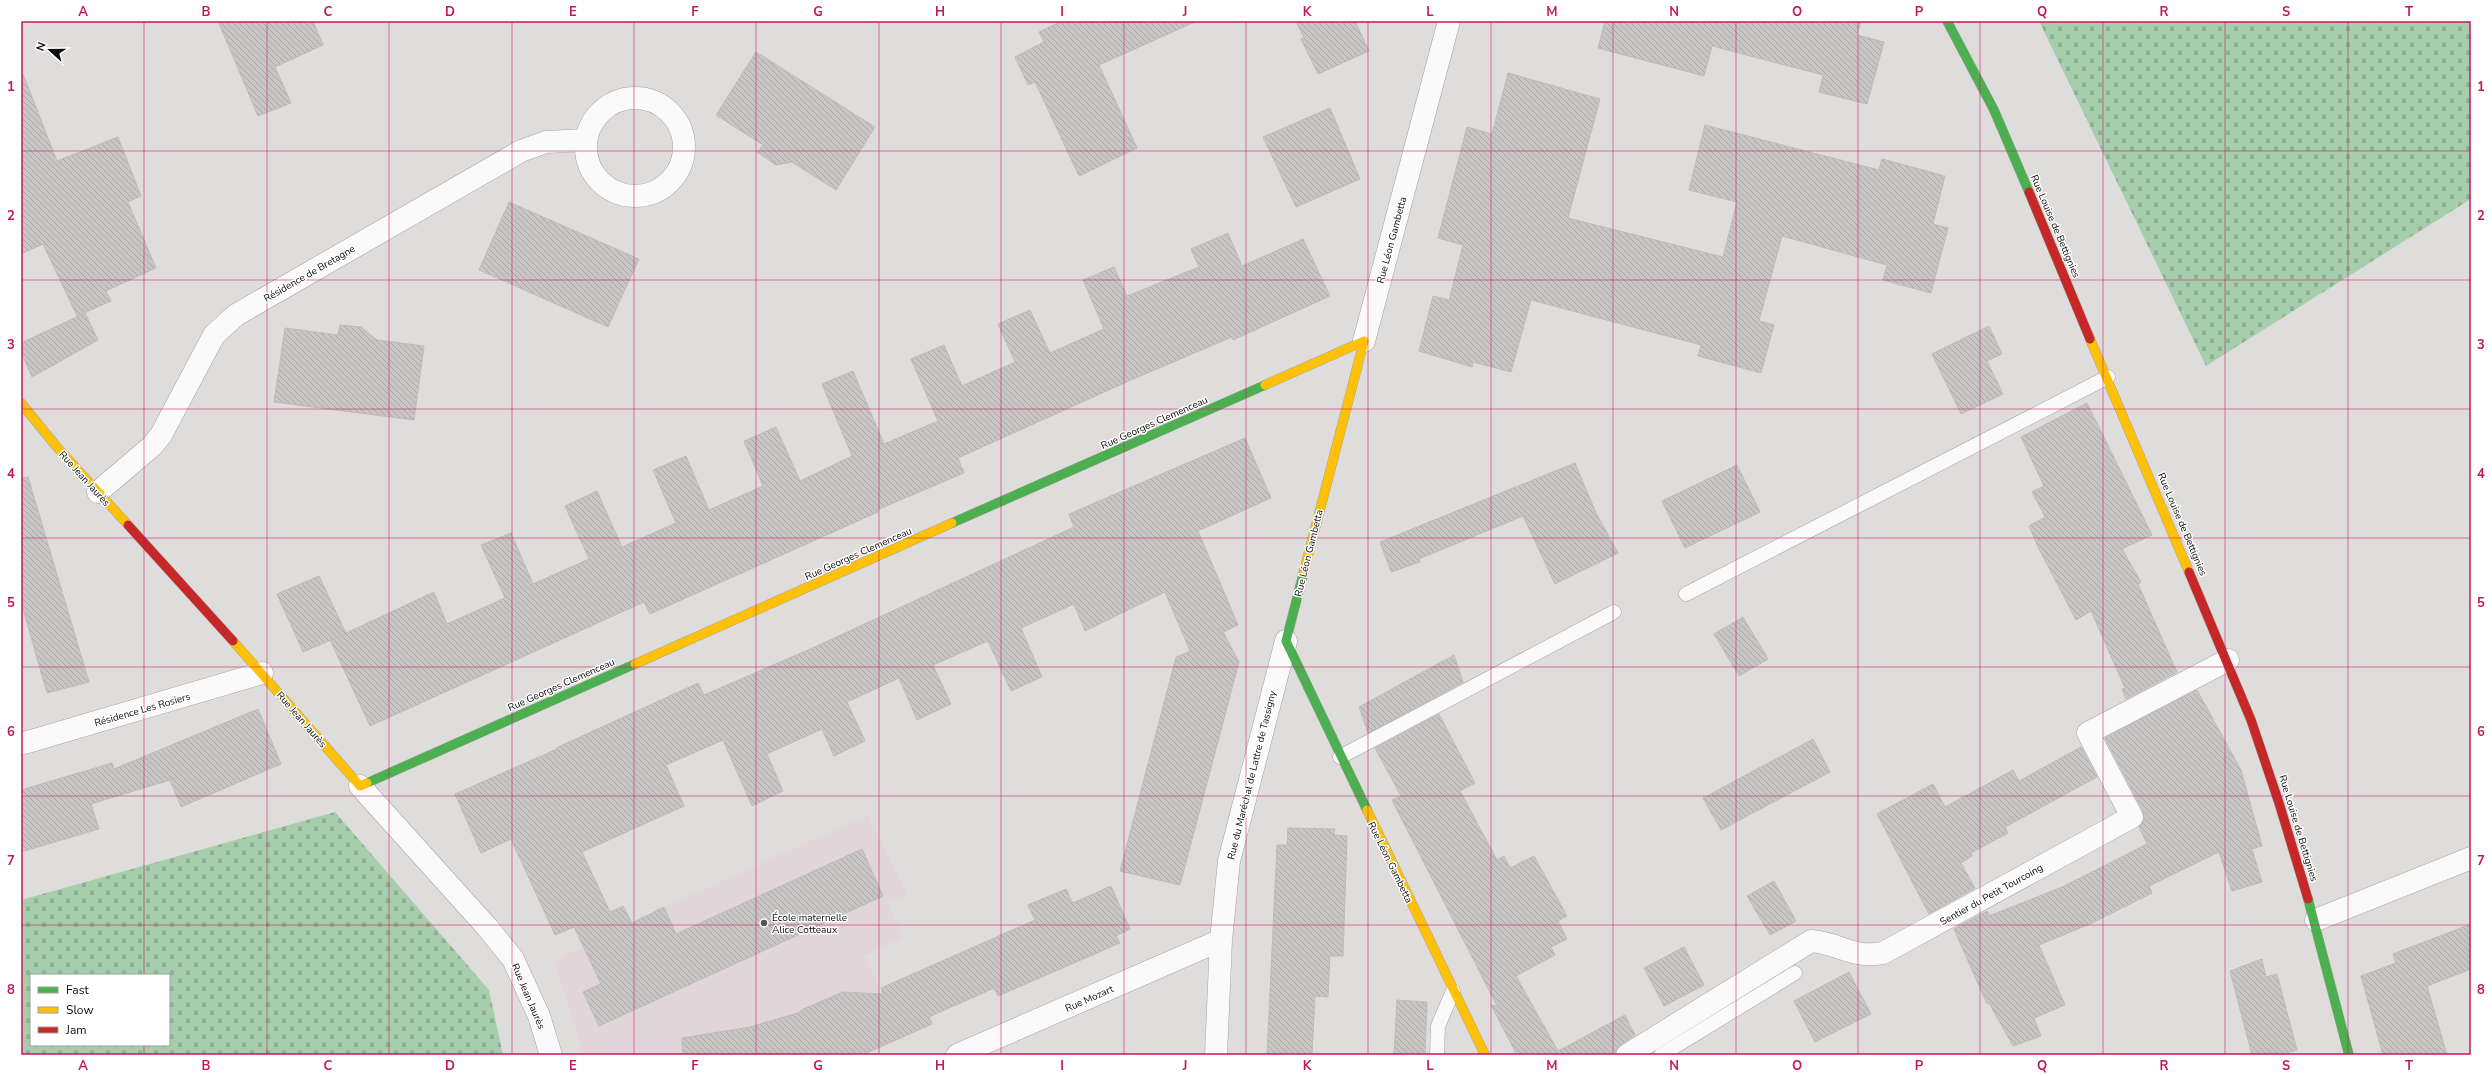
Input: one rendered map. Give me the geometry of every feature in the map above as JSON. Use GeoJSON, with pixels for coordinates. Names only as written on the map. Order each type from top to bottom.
{"type":"FeatureCollection","features":[{"type":"Feature","properties":{"kind":"street","name":"Rue Léon Gambetta"},"geometry":{"type":"LineString","coordinates":[[1449,21],[1286,641],[1340,757],[1485,1055]]}},
{"type":"Feature","properties":{"kind":"street","name":"Rue Louise de Bettignies"},"geometry":{"type":"LineString","coordinates":[[1947,21],[1994,110],[2228,660],[2269,768],[2316,920],[2349,1055]]}},
{"type":"Feature","properties":{"kind":"street"},"geometry":{"type":"LineString","coordinates":[[630,98],[647,99],[662,105],[674,116],[682,130],[685,146],[682,162],[671,181],[663,188],[649,195],[632,196],[616,193],[603,184],[592,172],[586,156],[586,140],[591,124],[601,111],[610,105],[630,98]]}},
{"type":"Feature","properties":{"kind":"street","name":"Résidence de Bretagne"},"geometry":{"type":"LineString","coordinates":[[98,492],[152,446],[161,435],[214,335],[236,315],[521,151],[546,142],[586,140]]}},
{"type":"Feature","properties":{"kind":"street","name":"Rue Georges Clemenceau"},"geometry":{"type":"LineString","coordinates":[[360,786],[1364,341]]}},
{"type":"Feature","properties":{"kind":"street","name":"Rue Jean Jaurès"},"geometry":{"type":"LineString","coordinates":[[21,403],[98,492],[487,927],[513,959],[539,1016],[551,1055]]}},
{"type":"Feature","properties":{"kind":"street","name":"Rue du Maréchal de Lattre de Tassigny"},"geometry":{"type":"LineString","coordinates":[[1216,1055],[1221,940],[1232,846],[1286,641]]}},
{"type":"Feature","properties":{"kind":"street","name":"Sentier du Petit Tourcoing"},"geometry":{"type":"LineString","coordinates":[[1627,1055],[1811,941],[1824,942],[1852,953],[1869,956],[1883,953],[2132,817],[2088,733],[2228,660]]}},
{"type":"Feature","properties":{"kind":"street","name":"Résidence Les Rosiers"},"geometry":{"type":"LineString","coordinates":[[21,744],[262,674]]}},
{"type":"Feature","properties":{"kind":"street"},"geometry":{"type":"LineString","coordinates":[[2316,920],[2471,858]]}},
{"type":"Feature","properties":{"kind":"street","name":"Rue Mozart"},"geometry":{"type":"LineString","coordinates":[[957,1055],[1221,940]]}},
{"type":"Feature","properties":{"kind":"lane"},"geometry":{"type":"LineString","coordinates":[[1686,594],[2108,377]]}},
{"type":"Feature","properties":{"kind":"lane"},"geometry":{"type":"LineString","coordinates":[[1340,757],[1614,612]]}},
{"type":"Feature","properties":{"kind":"lane"},"geometry":{"type":"LineString","coordinates":[[1662,1055],[1796,973]]}},
{"type":"Feature","properties":{"kind":"lane"},"geometry":{"type":"LineString","coordinates":[[1437,1055],[1438,1026],[1453,991]]}},
{"type":"Feature","properties":{"kind":"shaded area","name":"École maternelle Alice Cotteaux"},"geometry":{"type":"Polygon","coordinates":[[[868,815],[907,894],[888,903],[903,938],[864,956],[902,1037],[868,1052],[869,1055],[584,1055],[554,961],[664,907],[868,815]]]}},
{"type":"Feature","properties":{"kind":"green space"},"geometry":{"type":"Polygon","coordinates":[[[2039,21],[2471,21],[2471,199],[2206,366],[2039,21]]]}},
{"type":"Feature","properties":{"kind":"green space"},"geometry":{"type":"Polygon","coordinates":[[[335,812],[489,990],[503,1055],[21,1055],[21,900],[335,812]]]}},
{"type":"Feature","properties":{"kind":"building"},"geometry":{"type":"Polygon","coordinates":[[[218,21],[313,21],[323,45],[275,67],[291,103],[258,116],[218,21]]]}},
{"type":"Feature","properties":{"kind":"building"},"geometry":{"type":"Polygon","coordinates":[[[1062,21],[1197,21],[1099,65],[1137,148],[1079,176],[1035,82],[1028,85],[1015,57],[1044,42],[1039,32],[1062,21]]]}},
{"type":"Feature","properties":{"kind":"building"},"geometry":{"type":"Polygon","coordinates":[[[1296,21],[1355,21],[1369,51],[1318,74],[1301,39],[1304,38],[1296,21]]]}},
{"type":"Feature","properties":{"kind":"building"},"geometry":{"type":"Polygon","coordinates":[[[1605,21],[1861,21],[1857,35],[1884,42],[1867,104],[1819,92],[1823,75],[1712,46],[1704,76],[1598,48],[1605,21]]]}},
{"type":"Feature","properties":{"kind":"building"},"geometry":{"type":"Polygon","coordinates":[[[756,52],[875,127],[836,190],[792,162],[776,165],[757,152],[763,145],[716,115],[756,52]]]}},
{"type":"Feature","properties":{"kind":"building"},"geometry":{"type":"Polygon","coordinates":[[[1508,73],[1600,99],[1568,218],[1723,257],[1737,202],[1689,190],[1705,125],[1879,170],[1882,159],[1945,176],[1933,224],[1948,228],[1931,293],[1883,280],[1887,265],[1782,236],[1759,321],[1774,325],[1761,373],[1698,356],[1701,345],[1531,300],[1511,372],[1473,362],[1472,367],[1419,351],[1433,296],[1449,300],[1463,245],[1438,238],[1467,127],[1492,134],[1508,73]]]}},
{"type":"Feature","properties":{"kind":"building"},"geometry":{"type":"Polygon","coordinates":[[[23,74],[57,161],[118,137],[141,196],[128,202],[156,268],[106,291],[111,301],[77,316],[43,244],[21,254],[21,75],[23,74]]]}},
{"type":"Feature","properties":{"kind":"building"},"geometry":{"type":"Polygon","coordinates":[[[1330,108],[1360,179],[1296,207],[1263,137],[1330,108]]]}},
{"type":"Feature","properties":{"kind":"building"},"geometry":{"type":"Polygon","coordinates":[[[509,202],[639,259],[608,327],[479,270],[509,202]]]}},
{"type":"Feature","properties":{"kind":"building"},"geometry":{"type":"Polygon","coordinates":[[[1228,233],[1242,266],[1303,239],[1330,296],[1233,340],[1232,337],[1131,380],[958,458],[964,473],[877,510],[878,512],[650,614],[644,602],[370,726],[330,640],[303,652],[277,594],[319,576],[346,633],[434,592],[447,624],[505,598],[481,545],[511,533],[533,584],[589,559],[565,506],[597,491],[622,547],[676,523],[653,470],[686,456],[709,510],[763,486],[744,441],[776,427],[800,481],[852,456],[822,384],[853,371],[884,444],[938,421],[911,359],[944,345],[962,386],[1015,362],[998,324],[1030,310],[1050,353],[1104,329],[1083,280],[1114,267],[1127,296],[1199,267],[1191,249],[1228,233]]]}},
{"type":"Feature","properties":{"kind":"building"},"geometry":{"type":"Polygon","coordinates":[[[85,313],[98,340],[32,377],[21,352],[21,343],[85,313]]]}},
{"type":"Feature","properties":{"kind":"building"},"geometry":{"type":"Polygon","coordinates":[[[340,325],[361,327],[377,340],[424,346],[414,420],[274,402],[285,328],[338,335],[340,325]]]}},
{"type":"Feature","properties":{"kind":"building"},"geometry":{"type":"Polygon","coordinates":[[[1989,326],[2002,354],[1987,361],[2003,394],[1961,414],[1932,354],[1989,326]]]}},
{"type":"Feature","properties":{"kind":"building"},"geometry":{"type":"Polygon","coordinates":[[[2087,403],[2152,535],[2122,549],[2141,582],[2138,584],[2177,672],[2126,699],[2122,689],[2125,688],[2091,611],[2076,620],[2038,547],[2029,526],[2045,517],[2032,492],[2044,486],[2021,437],[2087,403]]]}},
{"type":"Feature","properties":{"kind":"building"},"geometry":{"type":"Polygon","coordinates":[[[1245,438],[1271,498],[1198,531],[1238,625],[1223,632],[1239,662],[1180,885],[1120,871],[1176,657],[1190,651],[1165,592],[1085,631],[1074,604],[1021,628],[1042,677],[1011,691],[988,641],[933,665],[951,704],[917,720],[899,678],[847,702],[865,741],[834,756],[822,729],[767,754],[783,791],[752,806],[723,740],[666,765],[684,806],[582,852],[610,912],[623,906],[632,923],[664,907],[676,934],[862,849],[883,896],[599,1026],[583,992],[601,984],[574,927],[555,935],[511,839],[481,853],[455,794],[557,749],[556,748],[698,683],[704,695],[817,646],[1074,527],[1069,514],[1245,438]]]}},
{"type":"Feature","properties":{"kind":"building"},"geometry":{"type":"Polygon","coordinates":[[[1575,463],[1597,515],[1618,553],[1555,584],[1523,516],[1419,559],[1420,562],[1391,572],[1380,542],[1575,463]]]}},
{"type":"Feature","properties":{"kind":"building"},"geometry":{"type":"Polygon","coordinates":[[[1737,465],[1760,512],[1685,548],[1662,501],[1737,465]]]}},
{"type":"Feature","properties":{"kind":"building"},"geometry":{"type":"Polygon","coordinates":[[[28,477],[89,682],[47,693],[21,602],[21,478],[28,477]]]}},
{"type":"Feature","properties":{"kind":"building"},"geometry":{"type":"Polygon","coordinates":[[[1743,617],[1768,659],[1739,676],[1714,634],[1743,617]]]}},
{"type":"Feature","properties":{"kind":"building"},"geometry":{"type":"Polygon","coordinates":[[[1454,655],[1463,682],[1368,733],[1359,707],[1454,655]]]}},
{"type":"Feature","properties":{"kind":"building"},"geometry":{"type":"Polygon","coordinates":[[[2197,690],[2241,770],[2262,846],[2252,849],[2262,882],[2232,891],[2219,852],[2149,886],[2152,893],[2090,924],[2039,945],[2065,1005],[2034,1018],[2041,1036],[2013,1046],[1989,1003],[1987,1004],[1954,929],[1987,911],[1989,916],[2062,887],[2147,844],[2139,827],[2144,818],[2143,811],[2105,738],[2197,690]]]}},
{"type":"Feature","properties":{"kind":"building"},"geometry":{"type":"Polygon","coordinates":[[[258,709],[281,764],[181,807],[170,780],[91,804],[99,829],[21,852],[21,790],[112,763],[114,769],[258,709]]]}},
{"type":"Feature","properties":{"kind":"building"},"geometry":{"type":"Polygon","coordinates":[[[1439,714],[1475,783],[1460,791],[1497,860],[1504,856],[1510,868],[1534,856],[1567,916],[1558,921],[1567,939],[1551,947],[1555,955],[1516,976],[1558,1051],[1625,1015],[1635,1035],[1620,1045],[1615,1055],[1517,1055],[1491,1005],[1497,1006],[1392,800],[1401,796],[1375,748],[1439,714]]]}},
{"type":"Feature","properties":{"kind":"building"},"geometry":{"type":"Polygon","coordinates":[[[1813,739],[1830,772],[1721,830],[1703,798],[1813,739]]]}},
{"type":"Feature","properties":{"kind":"building"},"geometry":{"type":"Polygon","coordinates":[[[2081,747],[2097,777],[2005,827],[2008,833],[1971,853],[1972,856],[1961,863],[1975,888],[1929,914],[1877,814],[1933,784],[1945,807],[2013,770],[2019,781],[2081,747]]]}},
{"type":"Feature","properties":{"kind":"building"},"geometry":{"type":"Polygon","coordinates":[[[1288,828],[1335,829],[1334,835],[1347,836],[1343,956],[1330,956],[1328,997],[1315,996],[1312,1055],[1267,1055],[1277,845],[1287,845],[1288,828]]]}},
{"type":"Feature","properties":{"kind":"building"},"geometry":{"type":"Polygon","coordinates":[[[1774,881],[1796,921],[1770,935],[1747,896],[1774,881]]]}},
{"type":"Feature","properties":{"kind":"building"},"geometry":{"type":"Polygon","coordinates":[[[1111,886],[1130,929],[1116,936],[1120,943],[998,996],[994,988],[929,1017],[932,1024],[862,1055],[683,1055],[682,1038],[750,1027],[801,1012],[801,1010],[843,992],[883,994],[881,988],[1035,920],[1028,905],[1066,889],[1073,903],[1111,886]]]}},
{"type":"Feature","properties":{"kind":"building"},"geometry":{"type":"Polygon","coordinates":[[[2471,924],[2471,969],[2427,986],[2447,1055],[2383,1055],[2361,976],[2396,963],[2393,954],[2471,924]]]}},
{"type":"Feature","properties":{"kind":"building"},"geometry":{"type":"Polygon","coordinates":[[[1684,947],[1704,985],[1664,1006],[1644,968],[1684,947]]]}},
{"type":"Feature","properties":{"kind":"building"},"geometry":{"type":"Polygon","coordinates":[[[2262,959],[2266,977],[2277,974],[2297,1050],[2280,1055],[2252,1055],[2230,971],[2262,959]]]}},
{"type":"Feature","properties":{"kind":"building"},"geometry":{"type":"Polygon","coordinates":[[[1849,972],[1871,1014],[1815,1042],[1794,1001],[1849,972]]]}},
{"type":"Feature","properties":{"kind":"building"},"geometry":{"type":"Polygon","coordinates":[[[1397,1000],[1427,1002],[1425,1055],[1394,1055],[1397,1000]]]}},
{"type":"Feature","properties":{"kind":"traffic: fast"},"geometry":{"type":"LineString","coordinates":[[1947,21],[1994,110],[2029,192]]}},
{"type":"Feature","properties":{"kind":"traffic: fast"},"geometry":{"type":"LineString","coordinates":[[952,523],[1265,385]]}},
{"type":"Feature","properties":{"kind":"traffic: fast"},"geometry":{"type":"LineString","coordinates":[[1304,571],[1286,641],[1367,810]]}},
{"type":"Feature","properties":{"kind":"traffic: fast"},"geometry":{"type":"LineString","coordinates":[[367,783],[635,664]]}},
{"type":"Feature","properties":{"kind":"traffic: fast"},"geometry":{"type":"LineString","coordinates":[[2308,899],[2349,1055]]}},
{"type":"Feature","properties":{"kind":"traffic: slow"},"geometry":{"type":"LineString","coordinates":[[2090,339],[2189,572]]}},
{"type":"Feature","properties":{"kind":"traffic: slow"},"geometry":{"type":"LineString","coordinates":[[1304,571],[1364,341]]}},
{"type":"Feature","properties":{"kind":"traffic: slow"},"geometry":{"type":"LineString","coordinates":[[1265,385],[1364,341]]}},
{"type":"Feature","properties":{"kind":"traffic: slow"},"geometry":{"type":"LineString","coordinates":[[21,403],[56,446],[128,525]]}},
{"type":"Feature","properties":{"kind":"traffic: slow"},"geometry":{"type":"LineString","coordinates":[[635,664],[952,523]]}},
{"type":"Feature","properties":{"kind":"traffic: slow"},"geometry":{"type":"LineString","coordinates":[[233,641],[360,786],[367,783]]}},
{"type":"Feature","properties":{"kind":"traffic: slow"},"geometry":{"type":"LineString","coordinates":[[1367,810],[1485,1055]]}},
{"type":"Feature","properties":{"kind":"traffic: jam"},"geometry":{"type":"LineString","coordinates":[[2029,192],[2090,339]]}},
{"type":"Feature","properties":{"kind":"traffic: jam"},"geometry":{"type":"LineString","coordinates":[[128,525],[233,641]]}},
{"type":"Feature","properties":{"kind":"traffic: jam"},"geometry":{"type":"LineString","coordinates":[[2189,572],[2251,720],[2279,803],[2308,899]]}},
{"type":"Feature","properties":{"kind":"place","name":"École maternelle Alice Cotteaux"},"geometry":{"type":"Point","coordinates":[764,923]}}]}
